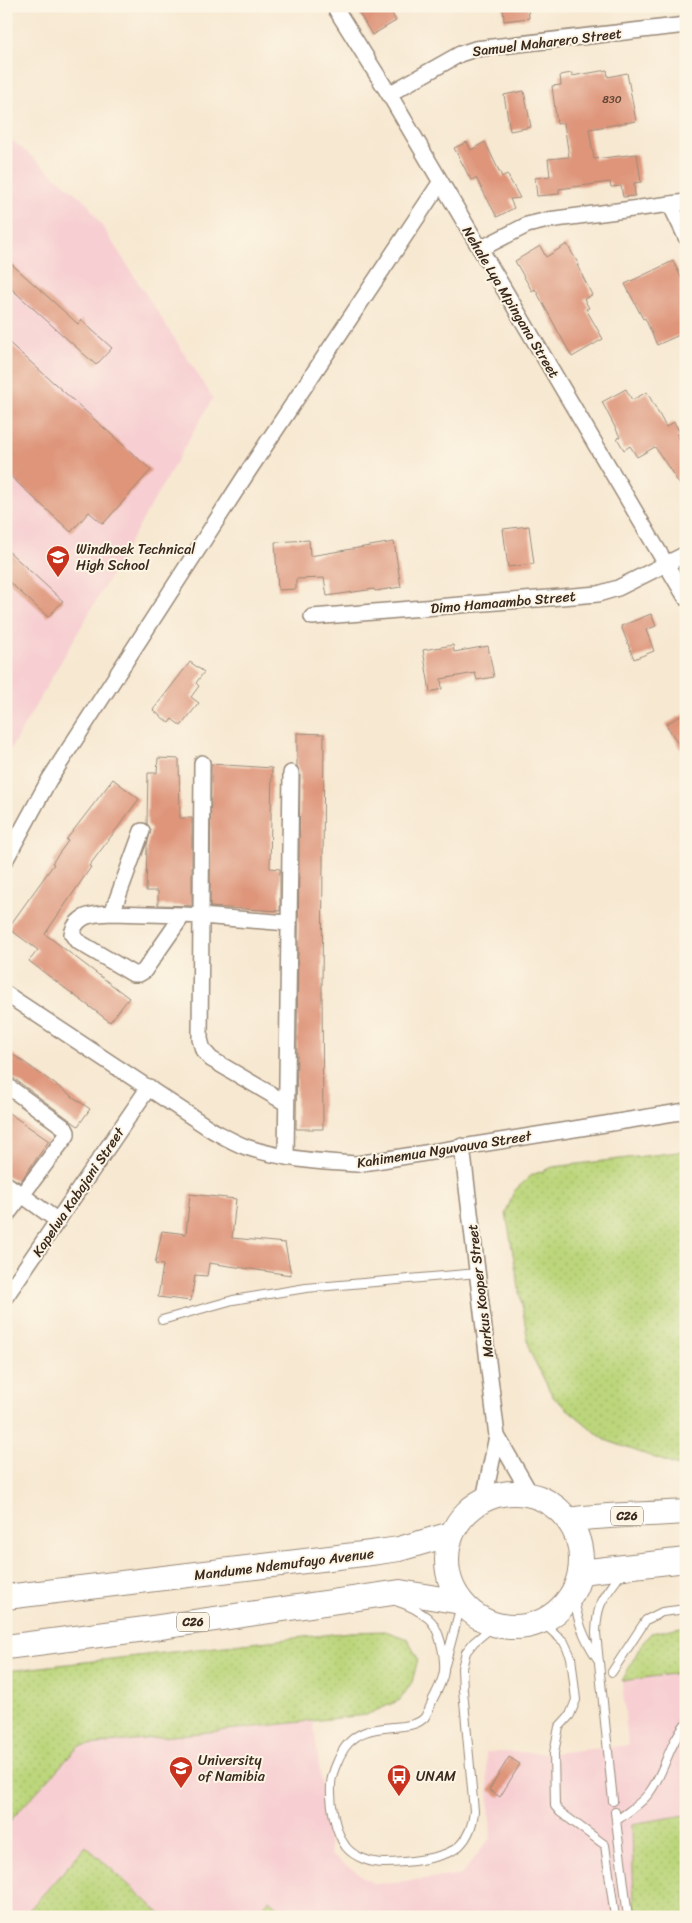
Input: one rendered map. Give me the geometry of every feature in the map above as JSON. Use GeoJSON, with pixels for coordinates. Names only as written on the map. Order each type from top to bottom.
{"type":"FeatureCollection","features":[{"type":"Feature","properties":{"kind":"main road"},"geometry":{"type":"LineString","coordinates":[[451,1534],[464,1514],[484,1499],[507,1492],[537,1497],[557,1508],[568,1520],[580,1547],[576,1582],[625,1567],[686,1560]]}},
{"type":"Feature","properties":{"kind":"main road","name":"C26"},"geometry":{"type":"LineString","coordinates":[[568,1520],[598,1516],[636,1516],[686,1512]]}},
{"type":"Feature","properties":{"kind":"main road","name":"C26"},"geometry":{"type":"LineString","coordinates":[[451,1534],[446,1553],[446,1566],[453,1588],[461,1602],[474,1614],[488,1622],[521,1627],[541,1621],[565,1604],[576,1582]]}},
{"type":"Feature","properties":{"kind":"main road","name":"Mandume Ndemufayo Avenue"},"geometry":{"type":"LineString","coordinates":[[6,1597],[371,1554],[399,1549],[451,1534]]}},
{"type":"Feature","properties":{"kind":"main road","name":"C26"},"geometry":{"type":"LineString","coordinates":[[6,1647],[400,1592],[461,1602]]}},
{"type":"Feature","properties":{"kind":"street","name":"Nehale Lya Mpingana Street"},"geometry":{"type":"LineString","coordinates":[[334,6],[686,598]]}},
{"type":"Feature","properties":{"kind":"street","name":"Samuel Maharero Street"},"geometry":{"type":"LineString","coordinates":[[388,94],[460,54],[475,49],[686,25]]}},
{"type":"Feature","properties":{"kind":"street"},"geometry":{"type":"LineString","coordinates":[[6,859],[66,754],[249,470],[440,183]]}},
{"type":"Feature","properties":{"kind":"street"},"geometry":{"type":"LineString","coordinates":[[480,249],[527,226],[548,220],[686,202]]}},
{"type":"Feature","properties":{"kind":"street"},"geometry":{"type":"LineString","coordinates":[[670,204],[686,237]]}},
{"type":"Feature","properties":{"kind":"street","name":"Dimo Hamaambo Street"},"geometry":{"type":"LineString","coordinates":[[312,617],[598,594],[618,588],[686,554]]}},
{"type":"Feature","properties":{"kind":"street"},"geometry":{"type":"LineString","coordinates":[[202,763],[200,1039],[203,1050],[211,1059],[286,1103]]}},
{"type":"Feature","properties":{"kind":"street"},"geometry":{"type":"LineString","coordinates":[[286,1157],[291,773]]}},
{"type":"Feature","properties":{"kind":"street"},"geometry":{"type":"LineString","coordinates":[[112,913],[142,831]]}},
{"type":"Feature","properties":{"kind":"street"},"geometry":{"type":"LineString","coordinates":[[183,915],[144,971],[139,974],[133,974],[77,941],[72,934],[74,926],[82,918],[93,914],[112,913],[183,915],[288,923]]}},
{"type":"Feature","properties":{"kind":"street","name":"Kahimemua Nguvauva Street"},"geometry":{"type":"LineString","coordinates":[[6,994],[212,1130],[245,1146],[286,1157],[318,1162],[357,1164],[686,1111]]}},
{"type":"Feature","properties":{"kind":"street"},"geometry":{"type":"LineString","coordinates":[[6,1086],[65,1128],[67,1132],[67,1135],[6,1216]]}},
{"type":"Feature","properties":{"kind":"street","name":"Kapelwa Kabajani Street"},"geometry":{"type":"LineString","coordinates":[[6,1296],[149,1087]]}},
{"type":"Feature","properties":{"kind":"street","name":"Markus Kooper Street"},"geometry":{"type":"LineString","coordinates":[[462,1146],[497,1436]]}},
{"type":"Feature","properties":{"kind":"street"},"geometry":{"type":"LineString","coordinates":[[6,1184],[58,1221]]}},
{"type":"Feature","properties":{"kind":"street"},"geometry":{"type":"LineString","coordinates":[[497,1436],[537,1497]]}},
{"type":"Feature","properties":{"kind":"street"},"geometry":{"type":"LineString","coordinates":[[484,1499],[497,1436]]}},
{"type":"Feature","properties":{"kind":"lane"},"geometry":{"type":"LineString","coordinates":[[162,1320],[233,1300],[306,1288],[478,1273]]}},
{"type":"Feature","properties":{"kind":"lane"},"geometry":{"type":"LineString","coordinates":[[613,1801],[596,1632],[598,1609],[602,1599],[614,1585],[625,1567]]}},
{"type":"Feature","properties":{"kind":"lane"},"geometry":{"type":"LineString","coordinates":[[576,1582],[576,1616],[586,1642],[600,1663]]}},
{"type":"Feature","properties":{"kind":"lane"},"geometry":{"type":"LineString","coordinates":[[379,1596],[405,1604],[429,1619],[442,1641],[444,1671]]}},
{"type":"Feature","properties":{"kind":"lane"},"geometry":{"type":"LineString","coordinates":[[461,1602],[444,1671],[425,1717],[413,1725],[388,1726],[367,1730],[343,1749],[334,1768],[331,1784],[332,1799],[340,1834],[347,1848],[358,1856],[369,1861],[383,1863],[436,1856],[449,1853],[460,1846],[468,1834],[473,1822],[474,1796],[462,1668],[466,1652],[474,1642],[496,1624]]}},
{"type":"Feature","properties":{"kind":"lane"},"geometry":{"type":"LineString","coordinates":[[612,1672],[646,1620],[662,1612],[686,1609]]}},
{"type":"Feature","properties":{"kind":"lane"},"geometry":{"type":"LineString","coordinates":[[541,1621],[564,1642],[571,1657],[576,1700],[570,1715],[559,1727],[554,1752],[555,1806],[560,1812],[605,1845],[614,1917]]}},
{"type":"Feature","properties":{"kind":"lane"},"geometry":{"type":"LineString","coordinates":[[616,1821],[640,1804],[649,1793],[671,1745],[686,1723]]}},
{"type":"Feature","properties":{"kind":"lane"},"geometry":{"type":"LineString","coordinates":[[615,1812],[628,1917]]}},
{"type":"Feature","properties":{"kind":"shaded area","name":"Windhoek Technical High School"},"geometry":{"type":"Polygon","coordinates":[[[6,135],[87,203],[213,398],[6,757],[6,135]]]}},
{"type":"Feature","properties":{"kind":"shaded area","name":"University of Namibia"},"geometry":{"type":"Polygon","coordinates":[[[686,1672],[686,1917],[6,1917],[6,1825],[79,1746],[313,1720],[331,1855],[374,1884],[461,1875],[491,1837],[486,1752],[554,1753],[628,1745],[622,1681],[686,1672]]]}},
{"type":"Feature","properties":{"kind":"green space"},"geometry":{"type":"Polygon","coordinates":[[[686,1151],[686,1467],[681,1467],[605,1440],[553,1397],[530,1352],[506,1213],[514,1191],[532,1175],[553,1167],[686,1151]]]}},
{"type":"Feature","properties":{"kind":"green space"},"geometry":{"type":"Polygon","coordinates":[[[686,1626],[686,1672],[622,1681],[641,1645],[651,1633],[686,1626]]]}},
{"type":"Feature","properties":{"kind":"green space"},"geometry":{"type":"Polygon","coordinates":[[[385,1631],[408,1639],[418,1659],[412,1682],[400,1700],[366,1715],[79,1746],[6,1825],[6,1671],[351,1632],[385,1631]]]}},
{"type":"Feature","properties":{"kind":"green space"},"geometry":{"type":"Polygon","coordinates":[[[686,1815],[686,1917],[637,1917],[634,1907],[632,1824],[686,1815]]]}},
{"type":"Feature","properties":{"kind":"green space"},"geometry":{"type":"Polygon","coordinates":[[[86,1846],[164,1917],[23,1917],[86,1846]]]}},
{"type":"Feature","properties":{"kind":"green space"},"geometry":{"type":"Polygon","coordinates":[[[269,1900],[287,1917],[253,1917],[269,1900]]]}},
{"type":"Feature","properties":{"kind":"building"},"geometry":{"type":"Polygon","coordinates":[[[355,6],[388,6],[396,21],[372,35],[355,6]]]}},
{"type":"Feature","properties":{"kind":"building"},"geometry":{"type":"Polygon","coordinates":[[[503,6],[528,6],[529,18],[504,21],[503,6]]]}},
{"type":"Feature","properties":{"kind":"building"},"geometry":{"type":"Polygon","coordinates":[[[607,70],[608,77],[627,73],[636,121],[589,129],[594,159],[637,154],[641,182],[634,183],[635,196],[623,197],[621,186],[611,187],[610,182],[559,189],[559,194],[537,196],[535,178],[550,176],[548,159],[569,157],[564,123],[557,124],[552,86],[561,85],[560,75],[572,73],[572,76],[607,70]]]}},
{"type":"Feature","properties":{"kind":"building"},"geometry":{"type":"Polygon","coordinates":[[[524,91],[531,127],[510,131],[504,95],[524,91]]]}},
{"type":"Feature","properties":{"kind":"building"},"geometry":{"type":"Polygon","coordinates":[[[467,142],[471,150],[485,142],[502,177],[507,174],[520,198],[510,199],[514,208],[497,217],[476,178],[471,180],[454,148],[467,142]]]}},
{"type":"Feature","properties":{"kind":"building"},"geometry":{"type":"Polygon","coordinates":[[[567,244],[579,265],[577,265],[592,295],[584,299],[589,308],[586,309],[603,339],[572,357],[535,289],[532,291],[515,261],[540,246],[546,257],[567,244]]]}},
{"type":"Feature","properties":{"kind":"building"},"geometry":{"type":"Polygon","coordinates":[[[6,259],[78,324],[81,320],[112,348],[96,365],[6,284],[6,259]]]}},
{"type":"Feature","properties":{"kind":"building"},"geometry":{"type":"Polygon","coordinates":[[[673,261],[686,287],[686,332],[657,345],[645,318],[643,319],[625,284],[673,261]]]}},
{"type":"Feature","properties":{"kind":"building"},"geometry":{"type":"Polygon","coordinates":[[[6,340],[151,470],[103,524],[89,512],[71,532],[6,472],[6,340]]]}},
{"type":"Feature","properties":{"kind":"building"},"geometry":{"type":"Polygon","coordinates":[[[626,389],[632,400],[647,392],[666,427],[674,422],[680,433],[677,435],[686,448],[686,494],[655,447],[637,457],[630,446],[624,450],[617,438],[620,437],[602,402],[626,389]]]}},
{"type":"Feature","properties":{"kind":"building"},"geometry":{"type":"Polygon","coordinates":[[[529,526],[534,564],[508,567],[503,529],[529,526]]]}},
{"type":"Feature","properties":{"kind":"building"},"geometry":{"type":"Polygon","coordinates":[[[309,540],[310,556],[394,542],[401,587],[327,596],[324,578],[296,579],[296,589],[278,590],[275,542],[309,540]]]}},
{"type":"Feature","properties":{"kind":"building"},"geometry":{"type":"Polygon","coordinates":[[[6,549],[63,601],[48,617],[6,579],[6,549]]]}},
{"type":"Feature","properties":{"kind":"building"},"geometry":{"type":"Polygon","coordinates":[[[651,614],[656,626],[646,630],[654,651],[634,659],[621,626],[651,614]]]}},
{"type":"Feature","properties":{"kind":"building"},"geometry":{"type":"Polygon","coordinates":[[[453,645],[454,652],[488,646],[494,677],[477,680],[475,673],[441,679],[442,689],[430,692],[423,650],[453,645]]]}},
{"type":"Feature","properties":{"kind":"building"},"geometry":{"type":"Polygon","coordinates":[[[190,662],[204,672],[196,683],[199,686],[191,697],[199,703],[181,726],[172,719],[169,723],[153,710],[190,662]]]}},
{"type":"Feature","properties":{"kind":"building"},"geometry":{"type":"Polygon","coordinates":[[[686,713],[686,757],[666,724],[686,713]]]}},
{"type":"Feature","properties":{"kind":"building"},"geometry":{"type":"Polygon","coordinates":[[[297,733],[324,734],[323,1129],[296,1129],[300,773],[297,766],[297,733]]]}},
{"type":"Feature","properties":{"kind":"building"},"geometry":{"type":"Polygon","coordinates":[[[158,758],[179,759],[180,818],[192,818],[192,906],[158,905],[158,891],[146,891],[147,845],[151,830],[147,824],[148,773],[157,773],[158,758]]]}},
{"type":"Feature","properties":{"kind":"building"},"geometry":{"type":"Polygon","coordinates":[[[211,764],[272,768],[270,868],[280,869],[280,911],[210,907],[211,764]]]}},
{"type":"Feature","properties":{"kind":"building"},"geometry":{"type":"Polygon","coordinates":[[[113,779],[139,799],[89,866],[91,867],[45,934],[129,998],[110,1022],[29,961],[38,950],[8,928],[54,864],[52,863],[68,841],[66,840],[113,779]]]}},
{"type":"Feature","properties":{"kind":"building"},"geometry":{"type":"Polygon","coordinates":[[[11,1053],[90,1109],[78,1126],[12,1077],[6,1076],[6,1060],[11,1053]]]}},
{"type":"Feature","properties":{"kind":"building"},"geometry":{"type":"Polygon","coordinates":[[[6,1111],[49,1141],[20,1182],[6,1175],[6,1111]]]}},
{"type":"Feature","properties":{"kind":"building"},"geometry":{"type":"Polygon","coordinates":[[[190,1194],[236,1199],[232,1238],[285,1243],[291,1275],[209,1263],[207,1276],[195,1275],[191,1301],[158,1297],[163,1265],[155,1264],[162,1231],[186,1234],[190,1194]]]}},
{"type":"Feature","properties":{"kind":"building"},"geometry":{"type":"Polygon","coordinates":[[[509,1757],[520,1764],[500,1797],[489,1790],[509,1757]]]}},
{"type":"Feature","properties":{"kind":"place","name":"Windhoek Technical High School"},"geometry":{"type":"Point","coordinates":[58,578]}},
{"type":"Feature","properties":{"kind":"place","name":"University of Namibia"},"geometry":{"type":"Point","coordinates":[181,1789]}},
{"type":"Feature","properties":{"kind":"place","name":"UNAM"},"geometry":{"type":"Point","coordinates":[399,1797]}}]}
